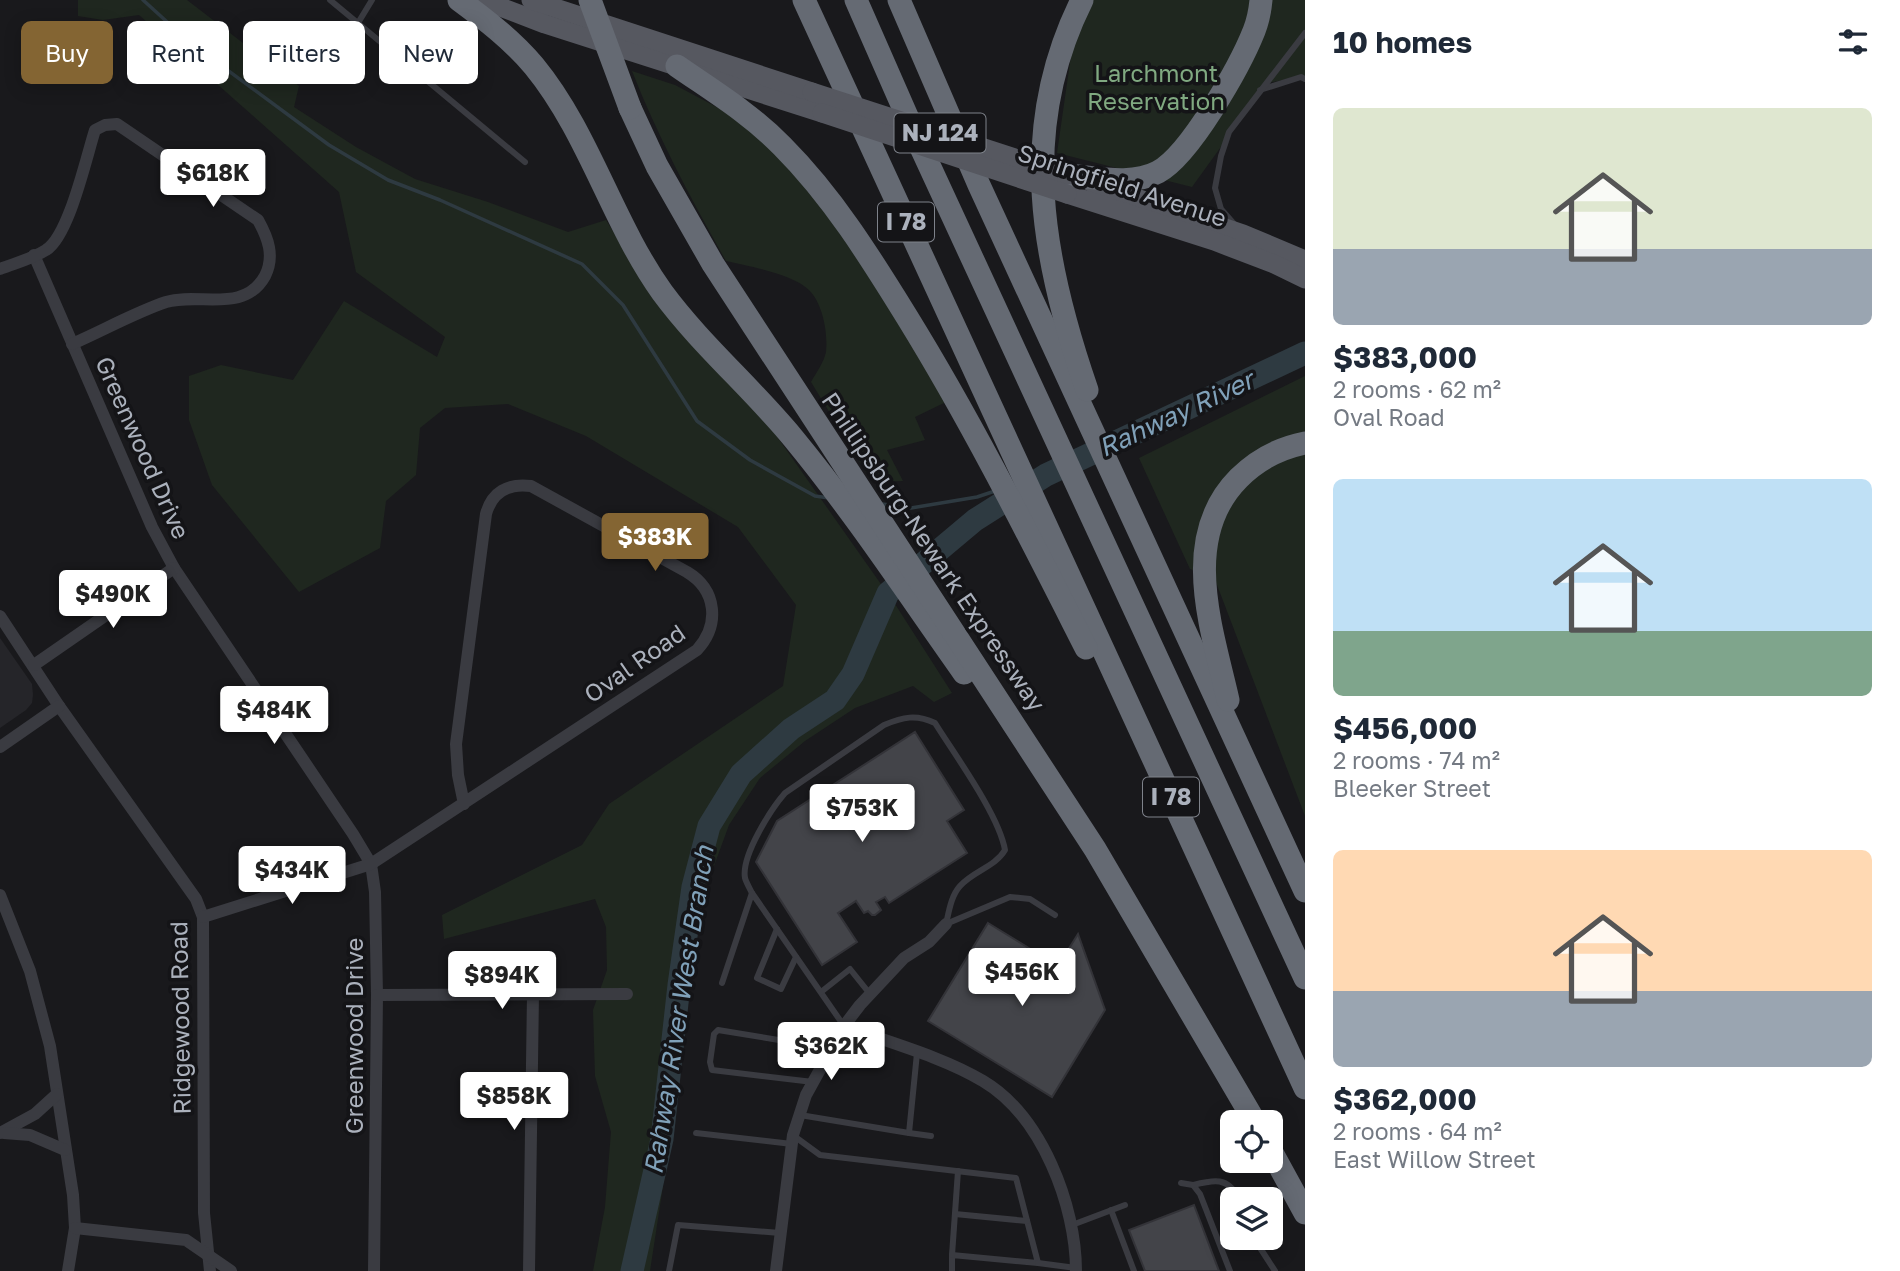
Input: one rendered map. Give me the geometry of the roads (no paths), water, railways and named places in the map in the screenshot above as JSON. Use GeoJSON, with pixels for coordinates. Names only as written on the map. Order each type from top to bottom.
{"type":"FeatureCollection","features":[{"type":"Feature","properties":{"kind":"highway"},"geometry":{"type":"LineString","coordinates":[[459,0],[511,41],[535,67],[561,107],[660,289],[689,327],[785,429],[914,587],[984,702],[1071,810],[1194,1014],[1248,1110]]}},
{"type":"Feature","properties":{"kind":"highway","name":"Phillipsburg-Newark Expressway"},"geometry":{"type":"LineString","coordinates":[[590,0],[630,108],[657,166],[708,254],[855,482],[914,587]]}},
{"type":"Feature","properties":{"kind":"highway","name":"I 78"},"geometry":{"type":"LineString","coordinates":[[804,0],[998,450],[1130,736],[1188,835],[1305,1088]]}},
{"type":"Feature","properties":{"kind":"highway","name":"I 78"},"geometry":{"type":"LineString","coordinates":[[856,0],[922,150],[1305,978]]}},
{"type":"Feature","properties":{"kind":"highway"},"geometry":{"type":"LineString","coordinates":[[899,0],[979,185],[1087,410],[1096,441],[1305,891]]}},
{"type":"Feature","properties":{"kind":"highway"},"geometry":{"type":"LineString","coordinates":[[1082,0],[1065,36],[1052,81],[1044,129],[1042,194],[1052,271],[1067,333],[1089,394],[1087,410]]}},
{"type":"Feature","properties":{"kind":"highway"},"geometry":{"type":"LineString","coordinates":[[1067,184],[1137,179],[1158,172],[1175,159],[1211,108],[1244,51],[1255,29],[1261,0]]}},
{"type":"Feature","properties":{"kind":"highway"},"geometry":{"type":"LineString","coordinates":[[677,66],[755,121],[782,146],[821,191],[847,225],[998,450]]}},
{"type":"Feature","properties":{"kind":"highway"},"geometry":{"type":"LineString","coordinates":[[1238,744],[1208,609],[1204,571],[1208,534],[1225,495],[1247,470],[1272,454],[1305,443]]}},
{"type":"Feature","properties":{"kind":"highway"},"geometry":{"type":"LineString","coordinates":[[1283,1173],[1305,1213]]}},
{"type":"Feature","properties":{"kind":"main road","name":"Springfield Avenue"},"geometry":{"type":"LineString","coordinates":[[482,0],[545,24],[821,113],[1243,234],[1305,260]]}},
{"type":"Feature","properties":{"kind":"main road","name":"Springfield Avenue"},"geometry":{"type":"LineString","coordinates":[[531,0],[812,92],[1067,184],[1274,264],[1305,279]]}},
{"type":"Feature","properties":{"kind":"street"},"geometry":{"type":"LineString","coordinates":[[0,269],[47,250],[59,238],[95,130],[106,125],[117,124],[258,220],[270,242],[267,272],[259,285],[248,294],[222,300],[188,299],[167,302],[72,344]]}},
{"type":"Feature","properties":{"kind":"street","name":"Greenwood Drive"},"geometry":{"type":"LineString","coordinates":[[34,256],[152,527],[174,568],[371,864],[375,892],[377,995],[374,1271]]}},
{"type":"Feature","properties":{"kind":"street","name":"Oval Road"},"geometry":{"type":"LineString","coordinates":[[203,917],[371,864],[464,804],[697,650],[704,643],[712,624],[712,604],[707,590],[693,575],[531,485],[509,486],[499,492],[491,500],[486,514],[456,744],[458,775],[464,804]]}},
{"type":"Feature","properties":{"kind":"street"},"geometry":{"type":"LineString","coordinates":[[34,665],[174,568]]}},
{"type":"Feature","properties":{"kind":"street","name":"Ridgewood Road"},"geometry":{"type":"LineString","coordinates":[[0,616],[59,706],[196,899],[203,917],[204,1213],[210,1271]]}},
{"type":"Feature","properties":{"kind":"street"},"geometry":{"type":"LineString","coordinates":[[0,747],[59,706]]}},
{"type":"Feature","properties":{"kind":"street"},"geometry":{"type":"LineString","coordinates":[[0,895],[21,946],[41,1010],[57,1094],[73,1195],[75,1228],[68,1271]]}},
{"type":"Feature","properties":{"kind":"street"},"geometry":{"type":"LineString","coordinates":[[776,1271],[792,1139],[813,1082],[844,1026],[870,994],[904,958],[929,942],[946,924]]}},
{"type":"Feature","properties":{"kind":"street"},"geometry":{"type":"LineString","coordinates":[[529,1271],[533,994]]}},
{"type":"Feature","properties":{"kind":"street"},"geometry":{"type":"LineString","coordinates":[[377,995],[627,994]]}},
{"type":"Feature","properties":{"kind":"street"},"geometry":{"type":"LineString","coordinates":[[844,1026],[962,1070],[985,1082],[1006,1099],[1040,1144],[1065,1199],[1072,1225],[1076,1270]]}},
{"type":"Feature","properties":{"kind":"street"},"geometry":{"type":"LineString","coordinates":[[57,1094],[35,1114],[0,1133],[30,1135],[65,1150]]}},
{"type":"Feature","properties":{"kind":"street"},"geometry":{"type":"LineString","coordinates":[[75,1228],[186,1240],[231,1271]]}},
{"type":"Feature","properties":{"kind":"lane"},"geometry":{"type":"LineString","coordinates":[[330,0],[356,21]]}},
{"type":"Feature","properties":{"kind":"lane"},"geometry":{"type":"LineString","coordinates":[[359,21],[372,0]]}},
{"type":"Feature","properties":{"kind":"lane"},"geometry":{"type":"LineString","coordinates":[[365,29],[525,162]]}},
{"type":"Feature","properties":{"kind":"lane"},"geometry":{"type":"LineString","coordinates":[[1243,234],[1221,209],[1215,188],[1221,156],[1229,132],[1305,33]]}},
{"type":"Feature","properties":{"kind":"lane"},"geometry":{"type":"LineString","coordinates":[[1260,90],[1301,77],[1305,79]]}},
{"type":"Feature","properties":{"kind":"lane"},"geometry":{"type":"LineString","coordinates":[[844,1026],[752,893],[745,878],[747,859],[772,807],[785,793],[884,725],[900,718],[920,717],[935,723],[1003,836],[1005,850],[1000,859],[960,886],[952,900],[946,924]]}},
{"type":"Feature","properties":{"kind":"lane"},"geometry":{"type":"LineString","coordinates":[[722,983],[752,893]]}},
{"type":"Feature","properties":{"kind":"lane"},"geometry":{"type":"LineString","coordinates":[[946,924],[1010,897],[1030,899],[1055,915]]}},
{"type":"Feature","properties":{"kind":"lane"},"geometry":{"type":"LineString","coordinates":[[778,929],[757,978],[781,989],[796,957]]}},
{"type":"Feature","properties":{"kind":"lane"},"geometry":{"type":"LineString","coordinates":[[821,992],[849,969],[870,994]]}},
{"type":"Feature","properties":{"kind":"lane"},"geometry":{"type":"LineString","coordinates":[[813,1082],[712,1070],[710,1062],[714,1034],[718,1030],[797,1042],[826,1056]]}},
{"type":"Feature","properties":{"kind":"lane"},"geometry":{"type":"LineString","coordinates":[[909,1133],[917,1053]]}},
{"type":"Feature","properties":{"kind":"lane"},"geometry":{"type":"LineString","coordinates":[[800,1115],[931,1136]]}},
{"type":"Feature","properties":{"kind":"lane"},"geometry":{"type":"LineString","coordinates":[[696,1133],[792,1139],[820,1155],[1016,1178],[1038,1263]]}},
{"type":"Feature","properties":{"kind":"lane"},"geometry":{"type":"LineString","coordinates":[[952,1271],[958,1171]]}},
{"type":"Feature","properties":{"kind":"lane"},"geometry":{"type":"LineString","coordinates":[[1181,1182],[1193,1185],[1208,1181],[1222,1182],[1232,1187]]}},
{"type":"Feature","properties":{"kind":"lane"},"geometry":{"type":"LineString","coordinates":[[1193,1185],[1200,1194],[1230,1271]]}},
{"type":"Feature","properties":{"kind":"lane"},"geometry":{"type":"LineString","coordinates":[[1072,1225],[1125,1205]]}},
{"type":"Feature","properties":{"kind":"lane"},"geometry":{"type":"LineString","coordinates":[[1111,1210],[1134,1271]]}},
{"type":"Feature","properties":{"kind":"lane"},"geometry":{"type":"LineString","coordinates":[[955,1214],[1027,1221]]}},
{"type":"Feature","properties":{"kind":"lane"},"geometry":{"type":"LineString","coordinates":[[669,1271],[678,1224],[780,1233]]}},
{"type":"Feature","properties":{"kind":"lane"},"geometry":{"type":"LineString","coordinates":[[1261,1250],[1275,1271]]}},
{"type":"Feature","properties":{"kind":"lane"},"geometry":{"type":"LineString","coordinates":[[952,1255],[1038,1263],[1076,1270]]}},
{"type":"Feature","properties":{"kind":"waterway"},"geometry":{"type":"LineString","coordinates":[[143,0],[188,41],[329,145],[388,180],[440,200],[582,264],[623,305],[697,421],[750,460],[815,496],[829,498]]}},
{"type":"Feature","properties":{"kind":"waterway","name":"Rahway River West Branch"},"geometry":{"type":"LineString","coordinates":[[632,1271],[662,1139],[693,887],[709,826],[741,774],[791,729],[835,700],[853,674],[888,593],[975,520],[1046,475],[1305,353]]}},
{"type":"Feature","properties":{"kind":"waterway","name":"Rahway River West Branch"},"geometry":{"type":"LineString","coordinates":[[1032,479],[1046,475]]}},
{"type":"Feature","properties":{"kind":"waterway"},"geometry":{"type":"LineString","coordinates":[[882,504],[911,508],[977,497],[995,491]]}},
{"type":"Feature","properties":{"kind":"park label","name":"Larchmont Reservation"},"geometry":{"type":"Point","coordinates":[1156,88]}},
{"type":"Feature","properties":{"kind":"water label","name":"Rahway River"},"geometry":{"type":"Point","coordinates":[1176,414]}}]}
